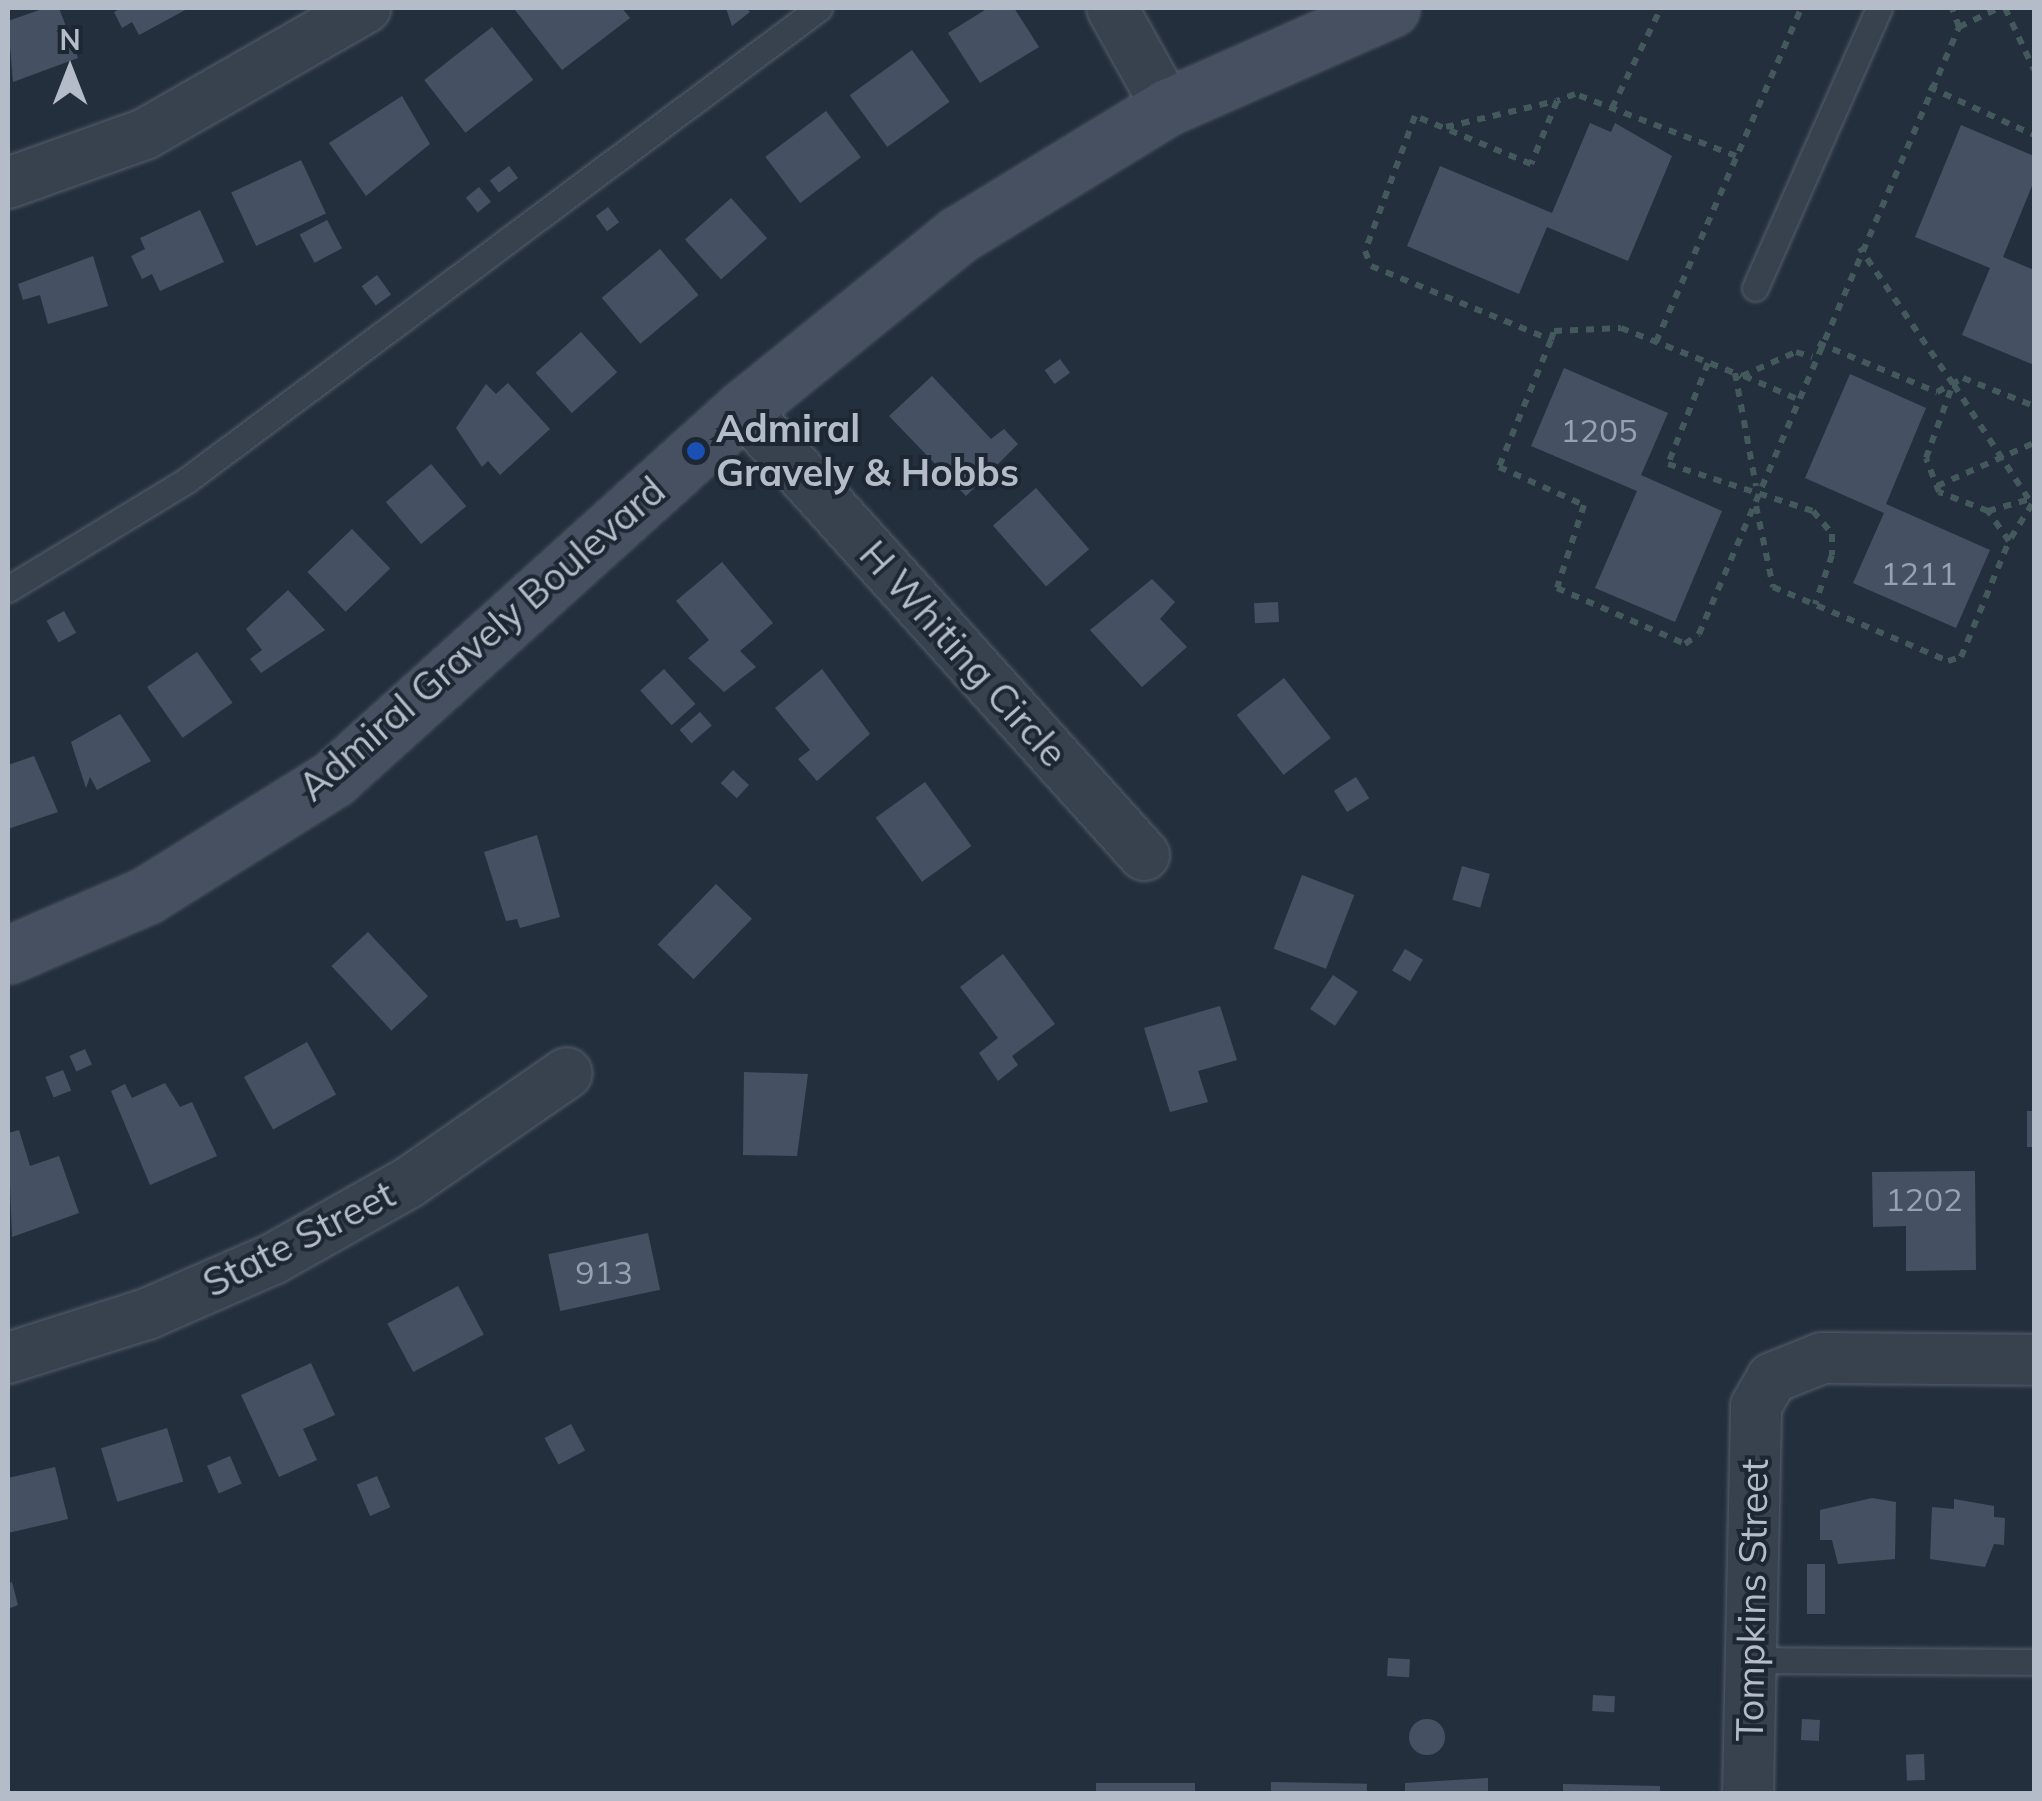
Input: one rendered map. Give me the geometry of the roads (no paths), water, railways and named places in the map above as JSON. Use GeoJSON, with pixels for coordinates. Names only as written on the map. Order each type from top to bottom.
{"type":"FeatureCollection","features":[{"type":"Feature","properties":{"kind":"street"},"geometry":{"type":"LineString","coordinates":[[8,183],[145,134],[365,8]]}},
{"type":"Feature","properties":{"kind":"street"},"geometry":{"type":"LineString","coordinates":[[1112,8],[1167,107]]}},
{"type":"Feature","properties":{"kind":"street","name":"Admiral Gravely Boulevard"},"geometry":{"type":"LineString","coordinates":[[8,955],[147,895],[334,778],[743,409],[958,235],[1167,107],[1391,8]]}},
{"type":"Feature","properties":{"kind":"street","name":"H Whiting Circle"},"geometry":{"type":"LineString","coordinates":[[743,409],[1144,855]]}},
{"type":"Feature","properties":{"kind":"street","name":"State Street"},"geometry":{"type":"LineString","coordinates":[[8,1358],[147,1314],[273,1259],[408,1183],[567,1073]]}},
{"type":"Feature","properties":{"kind":"street","name":"Tompkins Street"},"geometry":{"type":"LineString","coordinates":[[1748,1794],[1756,1406],[1772,1378],[1822,1358],[2034,1360]]}},
{"type":"Feature","properties":{"kind":"lane"},"geometry":{"type":"LineString","coordinates":[[8,589],[187,480],[818,8]]}},
{"type":"Feature","properties":{"kind":"lane"},"geometry":{"type":"LineString","coordinates":[[1755,288],[1878,8]]}},
{"type":"Feature","properties":{"kind":"lane"},"geometry":{"type":"LineString","coordinates":[[1749,1660],[2034,1662]]}},
{"type":"Feature","properties":{"kind":"place","name":"Admiral Gravely & Hobbs"},"geometry":{"type":"Point","coordinates":[696,451]}}]}
